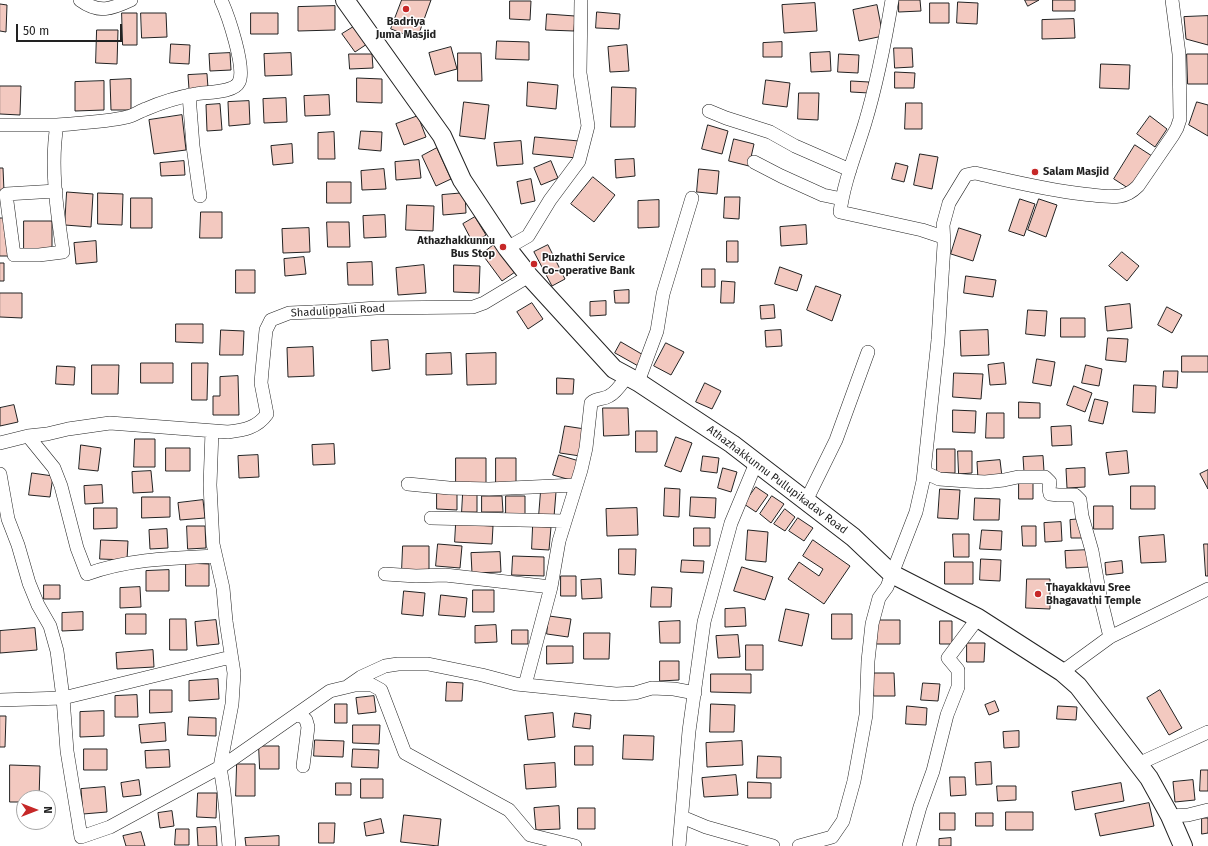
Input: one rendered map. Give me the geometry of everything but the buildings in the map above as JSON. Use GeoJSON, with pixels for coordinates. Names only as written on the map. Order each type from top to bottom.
{"type":"FeatureCollection","features":[{"type":"Feature","properties":{"kind":"main road","name":"Athazhakkunnu Pullupikadav Road"},"geometry":{"type":"LineString","coordinates":[[345,0],[442,136],[462,180],[507,248],[529,276],[614,369],[632,379],[732,444],[853,537],[892,574],[978,618],[1062,672],[1078,686],[1149,778],[1170,816],[1183,846]]}},
{"type":"Feature","properties":{"kind":"street"},"geometry":{"type":"LineString","coordinates":[[80,0],[84,4],[107,10],[131,0]]}},
{"type":"Feature","properties":{"kind":"street"},"geometry":{"type":"LineString","coordinates":[[0,125],[57,125],[128,117],[173,99],[236,86],[239,82],[240,70],[238,55],[221,0]]}},
{"type":"Feature","properties":{"kind":"street"},"geometry":{"type":"LineString","coordinates":[[507,248],[528,236],[550,200],[579,161],[588,126],[580,73],[581,0]]}},
{"type":"Feature","properties":{"kind":"street"},"geometry":{"type":"LineString","coordinates":[[892,0],[872,102],[856,156],[850,170],[840,212],[910,227],[943,237]]}},
{"type":"Feature","properties":{"kind":"street"},"geometry":{"type":"LineString","coordinates":[[799,846],[832,837],[843,821],[854,781],[866,715],[868,661],[872,624],[879,598],[887,587],[916,512],[924,472],[938,340],[943,226],[949,203],[966,175],[975,173],[1056,191],[1098,196],[1124,195],[1138,186],[1173,135],[1180,119],[1179,54],[1172,0]]}},
{"type":"Feature","properties":{"kind":"street"},"geometry":{"type":"LineString","coordinates":[[189,95],[193,146],[200,196]]}},
{"type":"Feature","properties":{"kind":"street"},"geometry":{"type":"LineString","coordinates":[[709,111],[770,132],[795,146],[850,170]]}},
{"type":"Feature","properties":{"kind":"street"},"geometry":{"type":"LineString","coordinates":[[56,192],[6,194],[14,255],[39,255],[63,252],[56,192],[55,137],[57,125]]}},
{"type":"Feature","properties":{"kind":"street"},"geometry":{"type":"LineString","coordinates":[[754,162],[780,176],[823,195],[842,199]]}},
{"type":"Feature","properties":{"kind":"street"},"geometry":{"type":"LineString","coordinates":[[525,685],[551,587],[564,521],[571,506],[586,448],[591,403],[595,399],[609,397],[618,388],[632,379],[657,331],[663,294],[692,198]]}},
{"type":"Feature","properties":{"kind":"street","name":"Shadulippalli Road"},"geometry":{"type":"LineString","coordinates":[[0,443],[28,436],[110,423],[228,432],[247,429],[262,421],[267,414],[261,383],[266,330],[271,320],[289,313],[376,308],[473,307],[484,303],[529,276]]}},
{"type":"Feature","properties":{"kind":"street"},"geometry":{"type":"LineString","coordinates":[[806,501],[836,440],[868,352]]}},
{"type":"Feature","properties":{"kind":"street"},"geometry":{"type":"LineString","coordinates":[[212,431],[210,485],[212,544],[223,588],[234,673],[232,704],[220,767],[229,846]]}},
{"type":"Feature","properties":{"kind":"street"},"geometry":{"type":"LineString","coordinates":[[28,436],[54,468],[61,486],[77,548],[87,574],[103,568],[124,564],[153,560],[215,556]]}},
{"type":"Feature","properties":{"kind":"street"},"geometry":{"type":"LineString","coordinates":[[679,846],[689,731],[704,622],[731,522],[756,463]]}},
{"type":"Feature","properties":{"kind":"street"},"geometry":{"type":"LineString","coordinates":[[924,472],[939,479],[985,482],[1018,477],[1045,477],[1050,482],[1050,494],[1075,495],[1080,500],[1082,516],[1092,550],[1100,596],[1110,637]]}},
{"type":"Feature","properties":{"kind":"street"},"geometry":{"type":"LineString","coordinates":[[0,474],[8,519],[18,545],[29,583],[38,605],[50,626],[58,651],[67,751],[81,837],[110,827],[220,767],[330,691],[355,685],[372,685],[381,690],[405,753],[509,810],[528,840],[576,846]]}},
{"type":"Feature","properties":{"kind":"street"},"geometry":{"type":"LineString","coordinates":[[408,484],[449,488],[482,489],[514,489],[576,485]]}},
{"type":"Feature","properties":{"kind":"street"},"geometry":{"type":"LineString","coordinates":[[430,518],[564,521]]}},
{"type":"Feature","properties":{"kind":"street"},"geometry":{"type":"LineString","coordinates":[[385,574],[416,576],[445,575],[551,587]]}},
{"type":"Feature","properties":{"kind":"street"},"geometry":{"type":"LineString","coordinates":[[1062,672],[1110,637],[1208,589]]}},
{"type":"Feature","properties":{"kind":"street"},"geometry":{"type":"LineString","coordinates":[[909,846],[920,807],[933,771],[947,715],[958,688],[958,670],[948,658],[978,618]]}},
{"type":"Feature","properties":{"kind":"street"},"geometry":{"type":"LineString","coordinates":[[0,700],[63,698],[231,657]]}},
{"type":"Feature","properties":{"kind":"street"},"geometry":{"type":"LineString","coordinates":[[346,688],[361,677],[385,666],[398,664],[428,664],[482,674],[516,684],[525,685],[616,694],[635,693],[652,688],[674,689],[695,693]]}},
{"type":"Feature","properties":{"kind":"street"},"geometry":{"type":"LineString","coordinates":[[296,715],[302,716],[306,720],[308,728],[303,766]]}},
{"type":"Feature","properties":{"kind":"street"},"geometry":{"type":"LineString","coordinates":[[1138,764],[1208,732]]}},
{"type":"Feature","properties":{"kind":"street"},"geometry":{"type":"LineString","coordinates":[[1170,816],[1188,815],[1208,810]]}},
{"type":"Feature","properties":{"kind":"street"},"geometry":{"type":"LineString","coordinates":[[682,817],[706,827],[773,846]]}},
{"type":"Feature","properties":{"kind":"place","name":"Badriya Juma Masjid"},"geometry":{"type":"Point","coordinates":[406,9]}},
{"type":"Feature","properties":{"kind":"place","name":"Salam Masjid"},"geometry":{"type":"Point","coordinates":[1035,172]}},
{"type":"Feature","properties":{"kind":"place","name":"Athazhakkunnu Bus Stop"},"geometry":{"type":"Point","coordinates":[503,247]}},
{"type":"Feature","properties":{"kind":"place","name":"Puzhathi Service Co-operative Bank"},"geometry":{"type":"Point","coordinates":[534,264]}},
{"type":"Feature","properties":{"kind":"place","name":"Thayakkavu Sree Bhagavathi Temple"},"geometry":{"type":"Point","coordinates":[1038,594]}}]}
